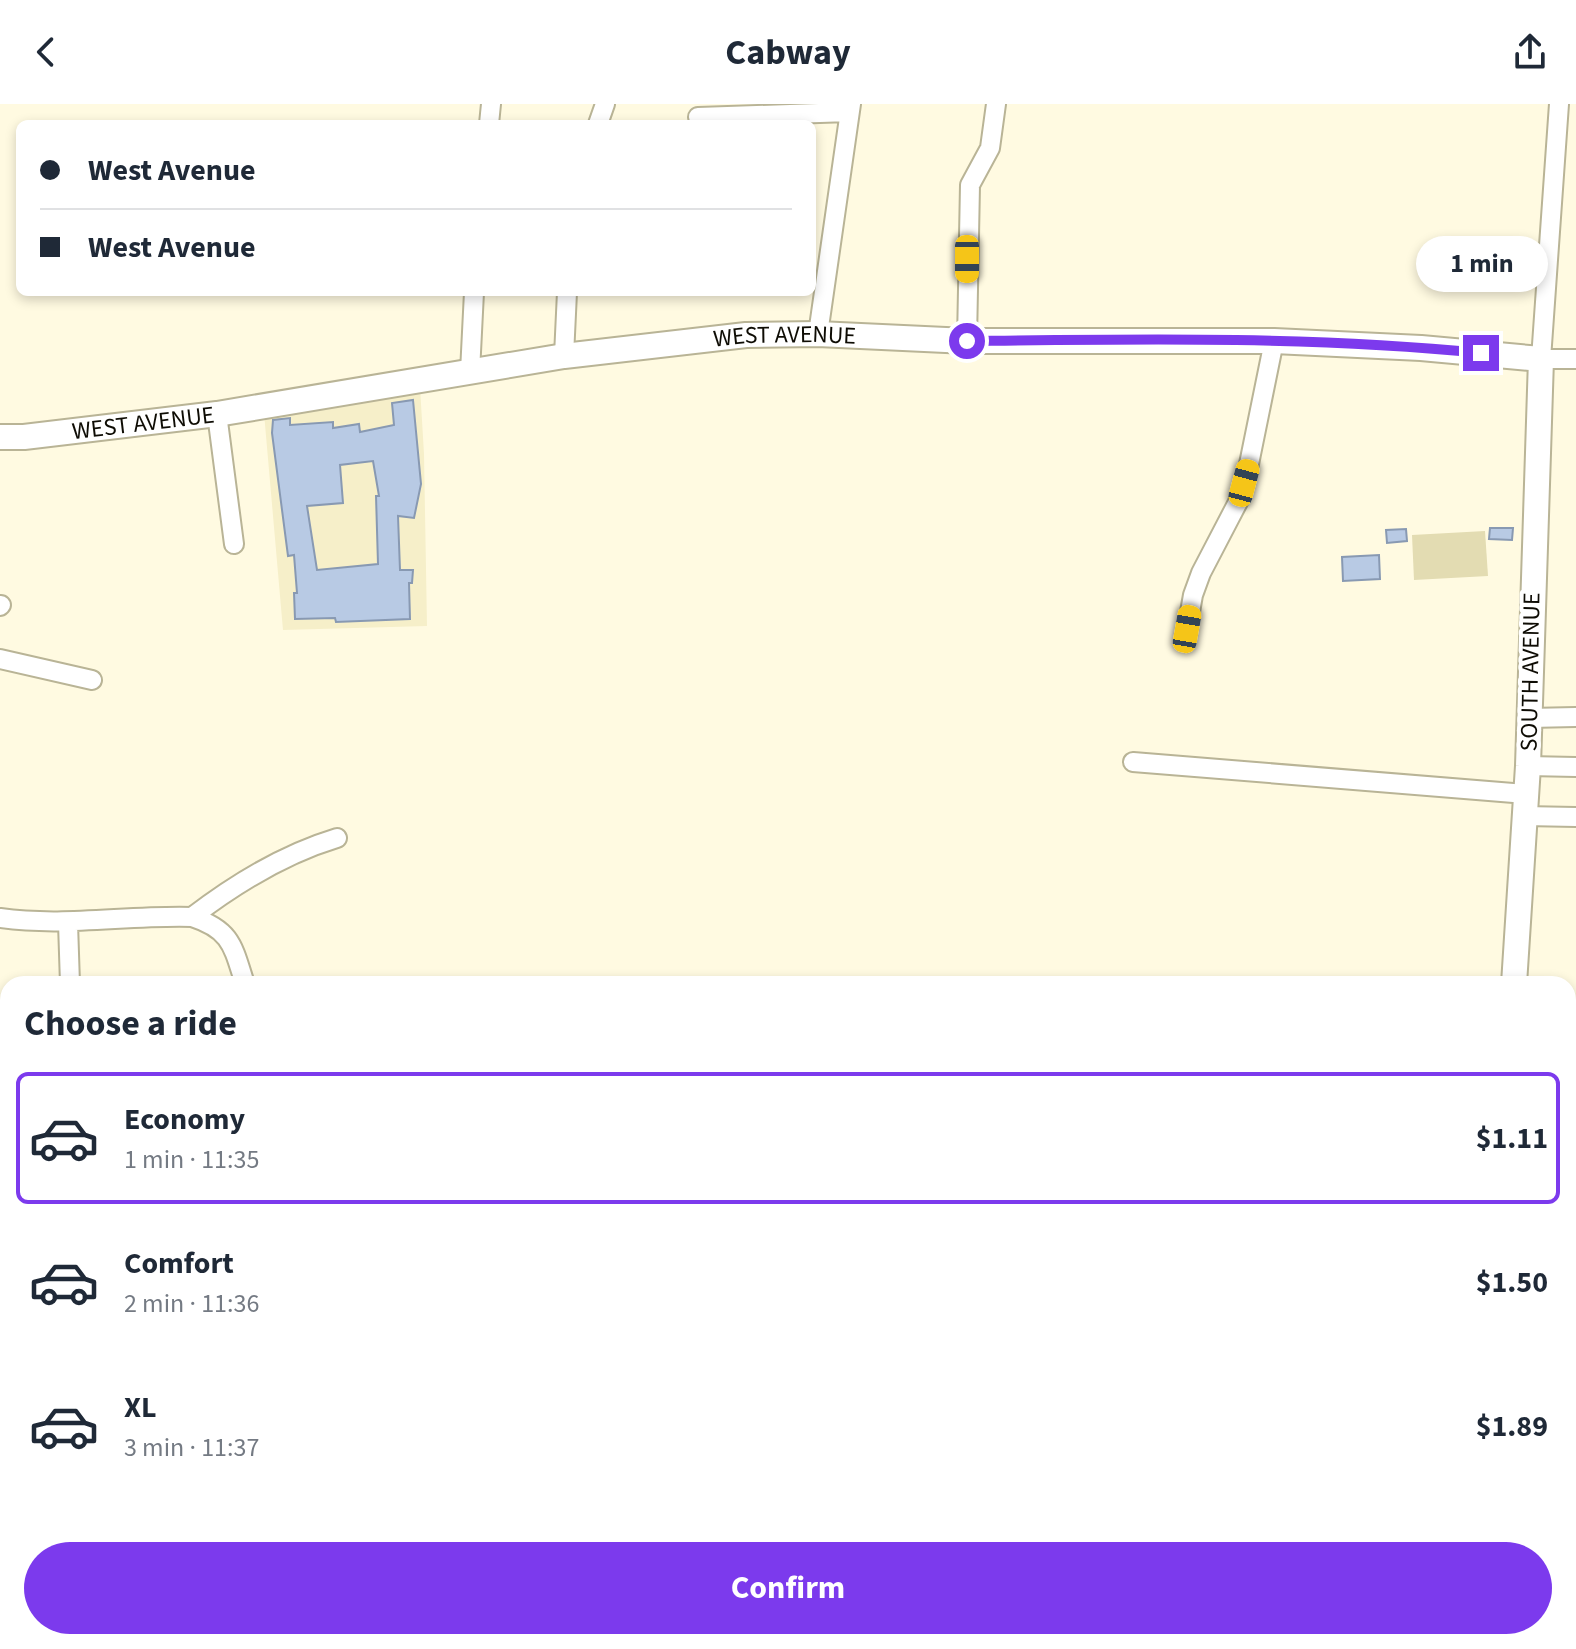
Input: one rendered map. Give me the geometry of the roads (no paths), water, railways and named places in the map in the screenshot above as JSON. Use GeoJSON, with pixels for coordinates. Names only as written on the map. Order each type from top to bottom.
{"type":"FeatureCollection","features":[{"type":"Feature","properties":{"kind":"street"},"geometry":{"type":"LineString","coordinates":[[967,341],[970,185],[990,148],[996,104]]}},
{"type":"Feature","properties":{"kind":"street"},"geometry":{"type":"LineString","coordinates":[[1541,359],[1559,104]]}},
{"type":"Feature","properties":{"kind":"street"},"geometry":{"type":"LineString","coordinates":[[698,117],[850,108],[818,334]]}},
{"type":"Feature","properties":{"kind":"street"},"geometry":{"type":"LineString","coordinates":[[470,372],[474,296]]}},
{"type":"Feature","properties":{"kind":"street"},"geometry":{"type":"LineString","coordinates":[[564,356],[567,296]]}},
{"type":"Feature","properties":{"kind":"street","name":"WEST AVENUE"},"geometry":{"type":"LineString","coordinates":[[0,437],[24,437],[217,414],[564,356],[746,335],[818,334],[967,341],[1274,341],[1576,359]]}},
{"type":"Feature","properties":{"kind":"street"},"geometry":{"type":"LineString","coordinates":[[1187,629],[1193,595],[1201,573],[1238,502],[1249,464],[1274,341]]}},
{"type":"Feature","properties":{"kind":"street","name":"SOUTH AVENUE"},"geometry":{"type":"LineString","coordinates":[[1514,976],[1528,766],[1541,359]]}},
{"type":"Feature","properties":{"kind":"street"},"geometry":{"type":"LineString","coordinates":[[217,414],[234,544]]}},
{"type":"Feature","properties":{"kind":"street"},"geometry":{"type":"LineString","coordinates":[[0,659],[92,680]]}},
{"type":"Feature","properties":{"kind":"street"},"geometry":{"type":"LineString","coordinates":[[1529,718],[1576,717]]}},
{"type":"Feature","properties":{"kind":"street"},"geometry":{"type":"LineString","coordinates":[[1133,762],[1524,805],[1576,817]]}},
{"type":"Feature","properties":{"kind":"street"},"geometry":{"type":"LineString","coordinates":[[1528,766],[1576,767]]}},
{"type":"Feature","properties":{"kind":"street"},"geometry":{"type":"LineString","coordinates":[[192,917],[268,868],[306,848],[337,838]]}},
{"type":"Feature","properties":{"kind":"street"},"geometry":{"type":"LineString","coordinates":[[0,918],[68,923],[192,917],[207,922],[225,934],[242,976]]}},
{"type":"Feature","properties":{"kind":"street"},"geometry":{"type":"LineString","coordinates":[[68,923],[70,976]]}}]}
